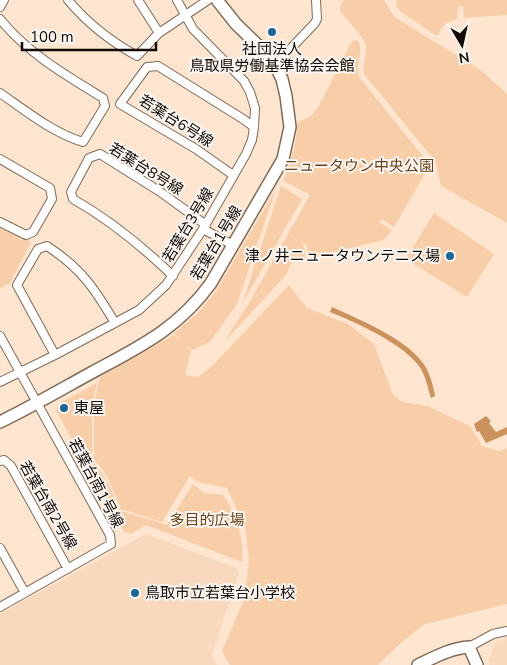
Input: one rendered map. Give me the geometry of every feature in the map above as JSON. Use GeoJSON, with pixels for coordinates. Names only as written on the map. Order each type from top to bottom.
{"type":"FeatureCollection","features":[{"type":"Feature","properties":{"kind":"street"},"geometry":{"type":"LineString","coordinates":[[0,7],[4,0]]}},
{"type":"Feature","properties":{"kind":"street"},"geometry":{"type":"LineString","coordinates":[[68,0],[91,25],[116,44],[137,56],[159,33],[184,14],[208,0]]}},
{"type":"Feature","properties":{"kind":"street"},"geometry":{"type":"LineString","coordinates":[[138,0],[159,33]]}},
{"type":"Feature","properties":{"kind":"street","name":"若葉台3号線"},"geometry":{"type":"LineString","coordinates":[[0,382],[56,355],[139,310],[166,285],[205,227],[246,154],[252,140],[254,127],[255,108],[250,92],[244,81],[193,29],[177,0]]}},
{"type":"Feature","properties":{"kind":"street","name":"若葉台1号線"},"geometry":{"type":"LineString","coordinates":[[0,422],[153,339],[169,328],[200,299],[268,188],[286,151],[290,127],[282,79],[269,56],[236,24],[217,0]]}},
{"type":"Feature","properties":{"kind":"street"},"geometry":{"type":"LineString","coordinates":[[275,65],[315,23],[317,19],[316,0]]}},
{"type":"Feature","properties":{"kind":"street"},"geometry":{"type":"LineString","coordinates":[[0,19],[6,27],[46,62],[103,98],[104,106],[83,142],[70,138],[28,113],[0,93]]}},
{"type":"Feature","properties":{"kind":"street","name":"若葉台6号線"},"geometry":{"type":"LineString","coordinates":[[233,175],[196,149],[120,104],[147,67],[158,66],[243,118],[254,127]]}},
{"type":"Feature","properties":{"kind":"street","name":"若葉台8号線"},"geometry":{"type":"LineString","coordinates":[[173,276],[125,233],[73,199],[71,192],[89,158],[100,154],[159,191],[205,227]]}},
{"type":"Feature","properties":{"kind":"street"},"geometry":{"type":"LineString","coordinates":[[0,159],[50,188],[52,199],[33,232],[26,235],[0,222]]}},
{"type":"Feature","properties":{"kind":"street"},"geometry":{"type":"LineString","coordinates":[[205,227],[233,245]]}},
{"type":"Feature","properties":{"kind":"street"},"geometry":{"type":"LineString","coordinates":[[56,355],[18,285],[38,249],[47,246],[65,258],[87,279],[115,323]]}},
{"type":"Feature","properties":{"kind":"street"},"geometry":{"type":"LineString","coordinates":[[0,336],[37,403]]}},
{"type":"Feature","properties":{"kind":"street","name":"若葉台南1号線"},"geometry":{"type":"LineString","coordinates":[[0,607],[111,544],[110,535],[37,403]]}},
{"type":"Feature","properties":{"kind":"street","name":"若葉台南2号線"},"geometry":{"type":"LineString","coordinates":[[0,461],[4,460],[11,466],[68,569]]}},
{"type":"Feature","properties":{"kind":"street"},"geometry":{"type":"LineString","coordinates":[[0,548],[25,593]]}},
{"type":"Feature","properties":{"kind":"street"},"geometry":{"type":"LineString","coordinates":[[418,665],[440,654],[458,648],[470,648],[494,634],[507,631]]}},
{"type":"Feature","properties":{"kind":"street"},"geometry":{"type":"LineString","coordinates":[[470,648],[477,665]]}},
{"type":"Feature","properties":{"kind":"shaded area"},"geometry":{"type":"Polygon","coordinates":[[[332,307],[381,330],[415,354],[428,371],[435,396],[431,398],[421,369],[404,351],[380,335],[330,312],[332,307]]]}},
{"type":"Feature","properties":{"kind":"shaded area"},"geometry":{"type":"Polygon","coordinates":[[[486,416],[491,421],[489,423],[496,432],[507,427],[507,434],[486,443],[479,431],[477,432],[474,424],[486,416]]]}},
{"type":"Feature","properties":{"kind":"shaded area","name":"鳥取市立若葉台小学校"},"geometry":{"type":"Polygon","coordinates":[[[146,534],[236,568],[239,572],[212,656],[217,665],[0,665],[0,614],[146,534]]]}},
{"type":"Feature","properties":{"kind":"shaded area"},"geometry":{"type":"Polygon","coordinates":[[[507,638],[507,665],[489,665],[488,661],[497,641],[507,638]]]}},
{"type":"Feature","properties":{"kind":"green space"},"geometry":{"type":"Polygon","coordinates":[[[344,0],[384,0],[396,18],[482,71],[507,94],[507,223],[441,186],[435,161],[364,74],[365,42],[340,11],[344,0]]]}},
{"type":"Feature","properties":{"kind":"green space"},"geometry":{"type":"Polygon","coordinates":[[[397,0],[507,0],[507,15],[464,18],[463,6],[458,7],[457,19],[445,24],[438,35],[435,35],[400,11],[396,6],[397,0]]]}},
{"type":"Feature","properties":{"kind":"green space","name":"ニュータウン中央公園"},"geometry":{"type":"Polygon","coordinates":[[[354,40],[358,41],[360,45],[359,77],[430,165],[394,227],[381,219],[379,222],[392,230],[384,240],[309,258],[306,243],[303,244],[306,258],[292,262],[286,275],[228,338],[310,195],[284,181],[294,150],[298,122],[311,116],[319,106],[354,40]]]}},
{"type":"Feature","properties":{"kind":"green space"},"geometry":{"type":"Polygon","coordinates":[[[281,186],[302,199],[242,304],[281,186]]]}},
{"type":"Feature","properties":{"kind":"green space"},"geometry":{"type":"Polygon","coordinates":[[[276,189],[237,304],[210,342],[192,350],[186,345],[191,351],[185,375],[198,377],[211,367],[289,285],[307,308],[348,324],[374,344],[393,395],[403,402],[427,406],[470,426],[482,446],[499,451],[507,448],[507,604],[425,624],[403,641],[378,665],[230,665],[222,651],[245,597],[249,561],[245,527],[227,488],[198,482],[190,476],[162,522],[121,509],[107,476],[94,459],[94,403],[100,377],[174,335],[183,342],[174,333],[199,312],[216,291],[276,189]]]}},
{"type":"Feature","properties":{"kind":"green space","name":"津ノ井ニュータウンテニス場"},"geometry":{"type":"Polygon","coordinates":[[[434,213],[494,254],[467,297],[406,259],[434,213]]]}},
{"type":"Feature","properties":{"kind":"green space"},"geometry":{"type":"Polygon","coordinates":[[[0,225],[21,236],[19,241],[23,237],[31,242],[10,283],[0,288],[0,225]]]}},
{"type":"Feature","properties":{"kind":"green space","name":"多目的広場"},"geometry":{"type":"Polygon","coordinates":[[[97,383],[92,404],[92,460],[105,477],[121,511],[167,525],[193,484],[204,493],[223,495],[232,511],[241,535],[242,562],[146,525],[131,534],[124,532],[56,411],[58,404],[97,383]]]}},
{"type":"Feature","properties":{"kind":"place","name":"社団法人 鳥取県労働基準協会会館"},"geometry":{"type":"Point","coordinates":[272,32]}},
{"type":"Feature","properties":{"kind":"place","name":"津ノ井ニュータウンテニス場"},"geometry":{"type":"Point","coordinates":[450,256]}},
{"type":"Feature","properties":{"kind":"place","name":"東屋"},"geometry":{"type":"Point","coordinates":[64,408]}},
{"type":"Feature","properties":{"kind":"place","name":"鳥取市立若葉台小学校"},"geometry":{"type":"Point","coordinates":[135,593]}}]}
